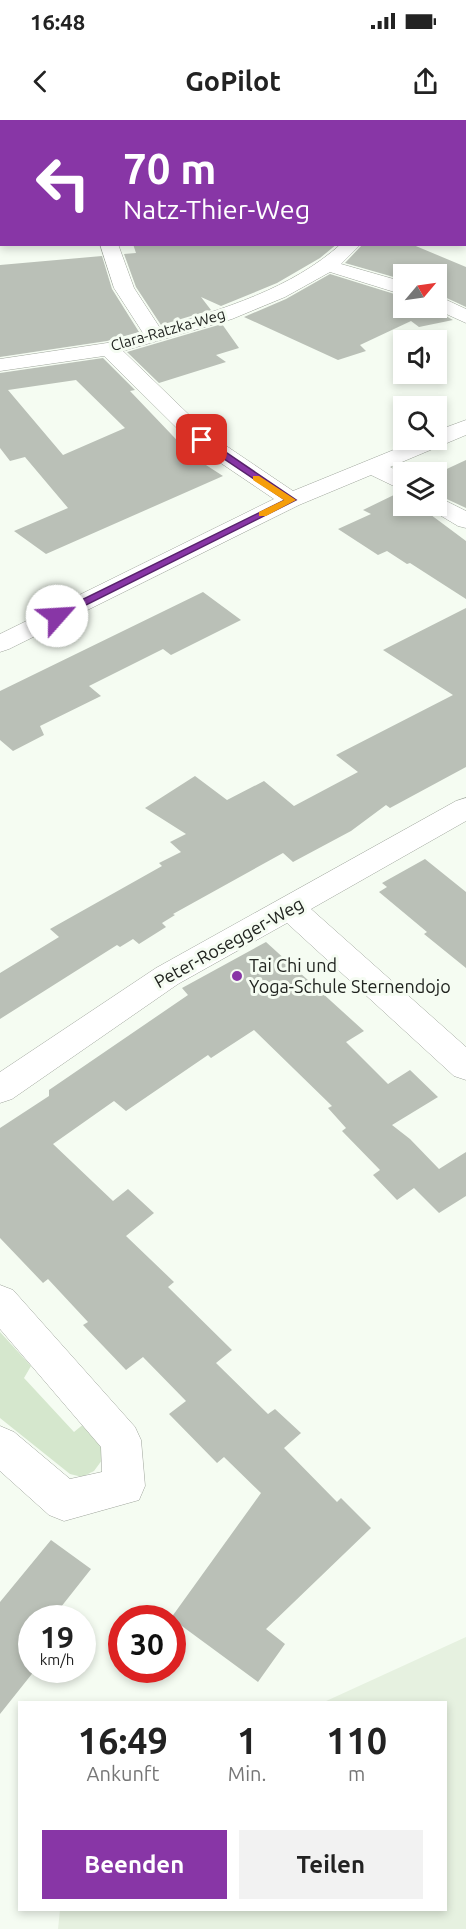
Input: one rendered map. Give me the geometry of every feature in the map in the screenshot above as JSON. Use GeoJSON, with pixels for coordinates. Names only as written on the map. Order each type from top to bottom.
{"type":"FeatureCollection","features":[{"type":"Feature","properties":{"kind":"street"},"geometry":{"type":"LineString","coordinates":[[110,246],[124,288],[156,337]]}},
{"type":"Feature","properties":{"kind":"street","name":"Clara-Ratzka-Weg"},"geometry":{"type":"LineString","coordinates":[[0,365],[109,348],[156,337],[225,315],[278,293],[328,266],[350,246]]}},
{"type":"Feature","properties":{"kind":"street"},"geometry":{"type":"LineString","coordinates":[[328,266],[393,285]]}},
{"type":"Feature","properties":{"kind":"street"},"geometry":{"type":"LineString","coordinates":[[109,348],[202,440],[291,500]]}},
{"type":"Feature","properties":{"kind":"street"},"geometry":{"type":"LineString","coordinates":[[447,435],[466,427]]}},
{"type":"Feature","properties":{"kind":"street"},"geometry":{"type":"LineString","coordinates":[[0,644],[291,500],[410,450]]}},
{"type":"Feature","properties":{"kind":"street"},"geometry":{"type":"LineString","coordinates":[[372,466],[393,478]]}},
{"type":"Feature","properties":{"kind":"street"},"geometry":{"type":"LineString","coordinates":[[447,510],[466,521]]}},
{"type":"Feature","properties":{"kind":"street","name":"Peter-Rosegger-Weg"},"geometry":{"type":"LineString","coordinates":[[0,1090],[167,976],[290,909],[466,808]]}},
{"type":"Feature","properties":{"kind":"street"},"geometry":{"type":"LineString","coordinates":[[290,909],[466,1067]]}},
{"type":"Feature","properties":{"kind":"street"},"geometry":{"type":"LineString","coordinates":[[0,1302],[121,1440],[124,1486],[64,1501],[0,1445]]}},
{"type":"Feature","properties":{"kind":"shaded area"},"geometry":{"type":"Polygon","coordinates":[[[0,1332],[31,1366],[24,1378],[74,1432],[85,1423],[100,1441],[105,1456],[94,1471],[82,1477],[70,1474],[0,1418],[0,1332]]]}},
{"type":"Feature","properties":{"kind":"shaded area"},"geometry":{"type":"Polygon","coordinates":[[[466,1637],[466,1929],[58,1929],[60,1911],[447,1911],[447,1701],[326,1701],[466,1637]]]}},
{"type":"Feature","properties":{"kind":"building"},"geometry":{"type":"Polygon","coordinates":[[[134,246],[335,246],[320,258],[277,283],[221,306],[201,297],[211,310],[161,325],[136,287],[124,254],[136,253],[134,246]]]}},
{"type":"Feature","properties":{"kind":"building"},"geometry":{"type":"Polygon","coordinates":[[[361,246],[416,246],[466,267],[466,307],[447,298],[447,264],[393,264],[393,277],[345,263],[361,246]]]}},
{"type":"Feature","properties":{"kind":"building"},"geometry":{"type":"Polygon","coordinates":[[[102,256],[112,289],[139,332],[107,341],[0,357],[0,265],[102,256]]]}},
{"type":"Feature","properties":{"kind":"building"},"geometry":{"type":"Polygon","coordinates":[[[330,274],[393,294],[393,318],[447,317],[453,320],[419,327],[411,321],[360,345],[366,351],[338,360],[244,317],[286,299],[330,274]]]}},
{"type":"Feature","properties":{"kind":"building"},"geometry":{"type":"Polygon","coordinates":[[[222,324],[239,348],[216,355],[226,362],[159,383],[127,352],[222,324]]]}},
{"type":"Feature","properties":{"kind":"building"},"geometry":{"type":"Polygon","coordinates":[[[103,358],[135,390],[130,391],[192,456],[223,476],[46,554],[14,531],[68,508],[25,457],[10,461],[0,448],[0,373],[103,358]],[[76,380],[8,390],[63,455],[125,428],[76,380]]]}},
{"type":"Feature","properties":{"kind":"building"},"geometry":{"type":"Polygon","coordinates":[[[466,460],[466,508],[447,499],[447,469],[466,460]]]}},
{"type":"Feature","properties":{"kind":"building"},"geometry":{"type":"Polygon","coordinates":[[[393,495],[393,516],[432,516],[466,541],[466,599],[410,563],[407,564],[387,551],[378,555],[338,529],[371,514],[363,510],[393,495]]]}},
{"type":"Feature","properties":{"kind":"building"},"geometry":{"type":"Polygon","coordinates":[[[203,592],[241,620],[171,655],[163,649],[89,686],[101,696],[40,726],[44,735],[13,751],[0,740],[0,691],[203,592]]]}},
{"type":"Feature","properties":{"kind":"building"},"geometry":{"type":"Polygon","coordinates":[[[466,608],[466,767],[390,808],[386,805],[351,831],[293,862],[283,853],[173,914],[175,915],[162,923],[166,927],[139,944],[133,939],[120,947],[117,945],[0,1019],[0,973],[59,937],[50,929],[162,866],[159,863],[181,852],[170,842],[186,834],[145,808],[195,776],[227,800],[264,781],[294,806],[358,772],[336,755],[453,695],[383,650],[466,608]]]}},
{"type":"Feature","properties":{"kind":"building"},"geometry":{"type":"Polygon","coordinates":[[[425,859],[466,892],[466,968],[424,934],[427,932],[379,892],[387,887],[382,883],[425,859]]]}},
{"type":"Feature","properties":{"kind":"building"},"geometry":{"type":"Polygon","coordinates":[[[266,942],[364,1031],[346,1042],[388,1084],[410,1070],[438,1097],[392,1125],[410,1139],[439,1169],[466,1152],[466,1196],[439,1213],[414,1188],[397,1200],[373,1175],[380,1170],[342,1131],[346,1128],[328,1108],[332,1106],[254,1030],[211,1058],[208,1055],[126,1111],[114,1101],[53,1144],[113,1201],[128,1189],[154,1213],[126,1236],[174,1282],[168,1287],[232,1350],[216,1363],[268,1414],[275,1409],[301,1433],[284,1448],[337,1502],[341,1498],[371,1528],[266,1629],[285,1644],[258,1682],[186,1629],[186,1605],[180,1605],[261,1493],[224,1457],[217,1463],[169,1414],[186,1401],[143,1357],[126,1370],[83,1325],[88,1322],[48,1279],[43,1283],[0,1238],[0,1128],[49,1096],[49,1090],[188,995],[182,988],[266,942]]]}},
{"type":"Feature","properties":{"kind":"building"},"geometry":{"type":"Polygon","coordinates":[[[51,1540],[91,1569],[63,1605],[18,1605],[18,1683],[25,1683],[0,1714],[0,1602],[51,1540]]]}},
{"type":"Feature","properties":{"kind":"slow traffic"},"geometry":{"type":"LineString","coordinates":[[256,478],[291,500],[263,514]]}},
{"type":"Feature","properties":{"kind":"place","name":"Tai Chi und Yoga-Schule Sternendojo"},"geometry":{"type":"Point","coordinates":[237,976]}},
{"type":"Feature","properties":{"kind":"route"},"geometry":{"type":"LineString","coordinates":[[57,616],[291,500],[202,440]]}}]}
